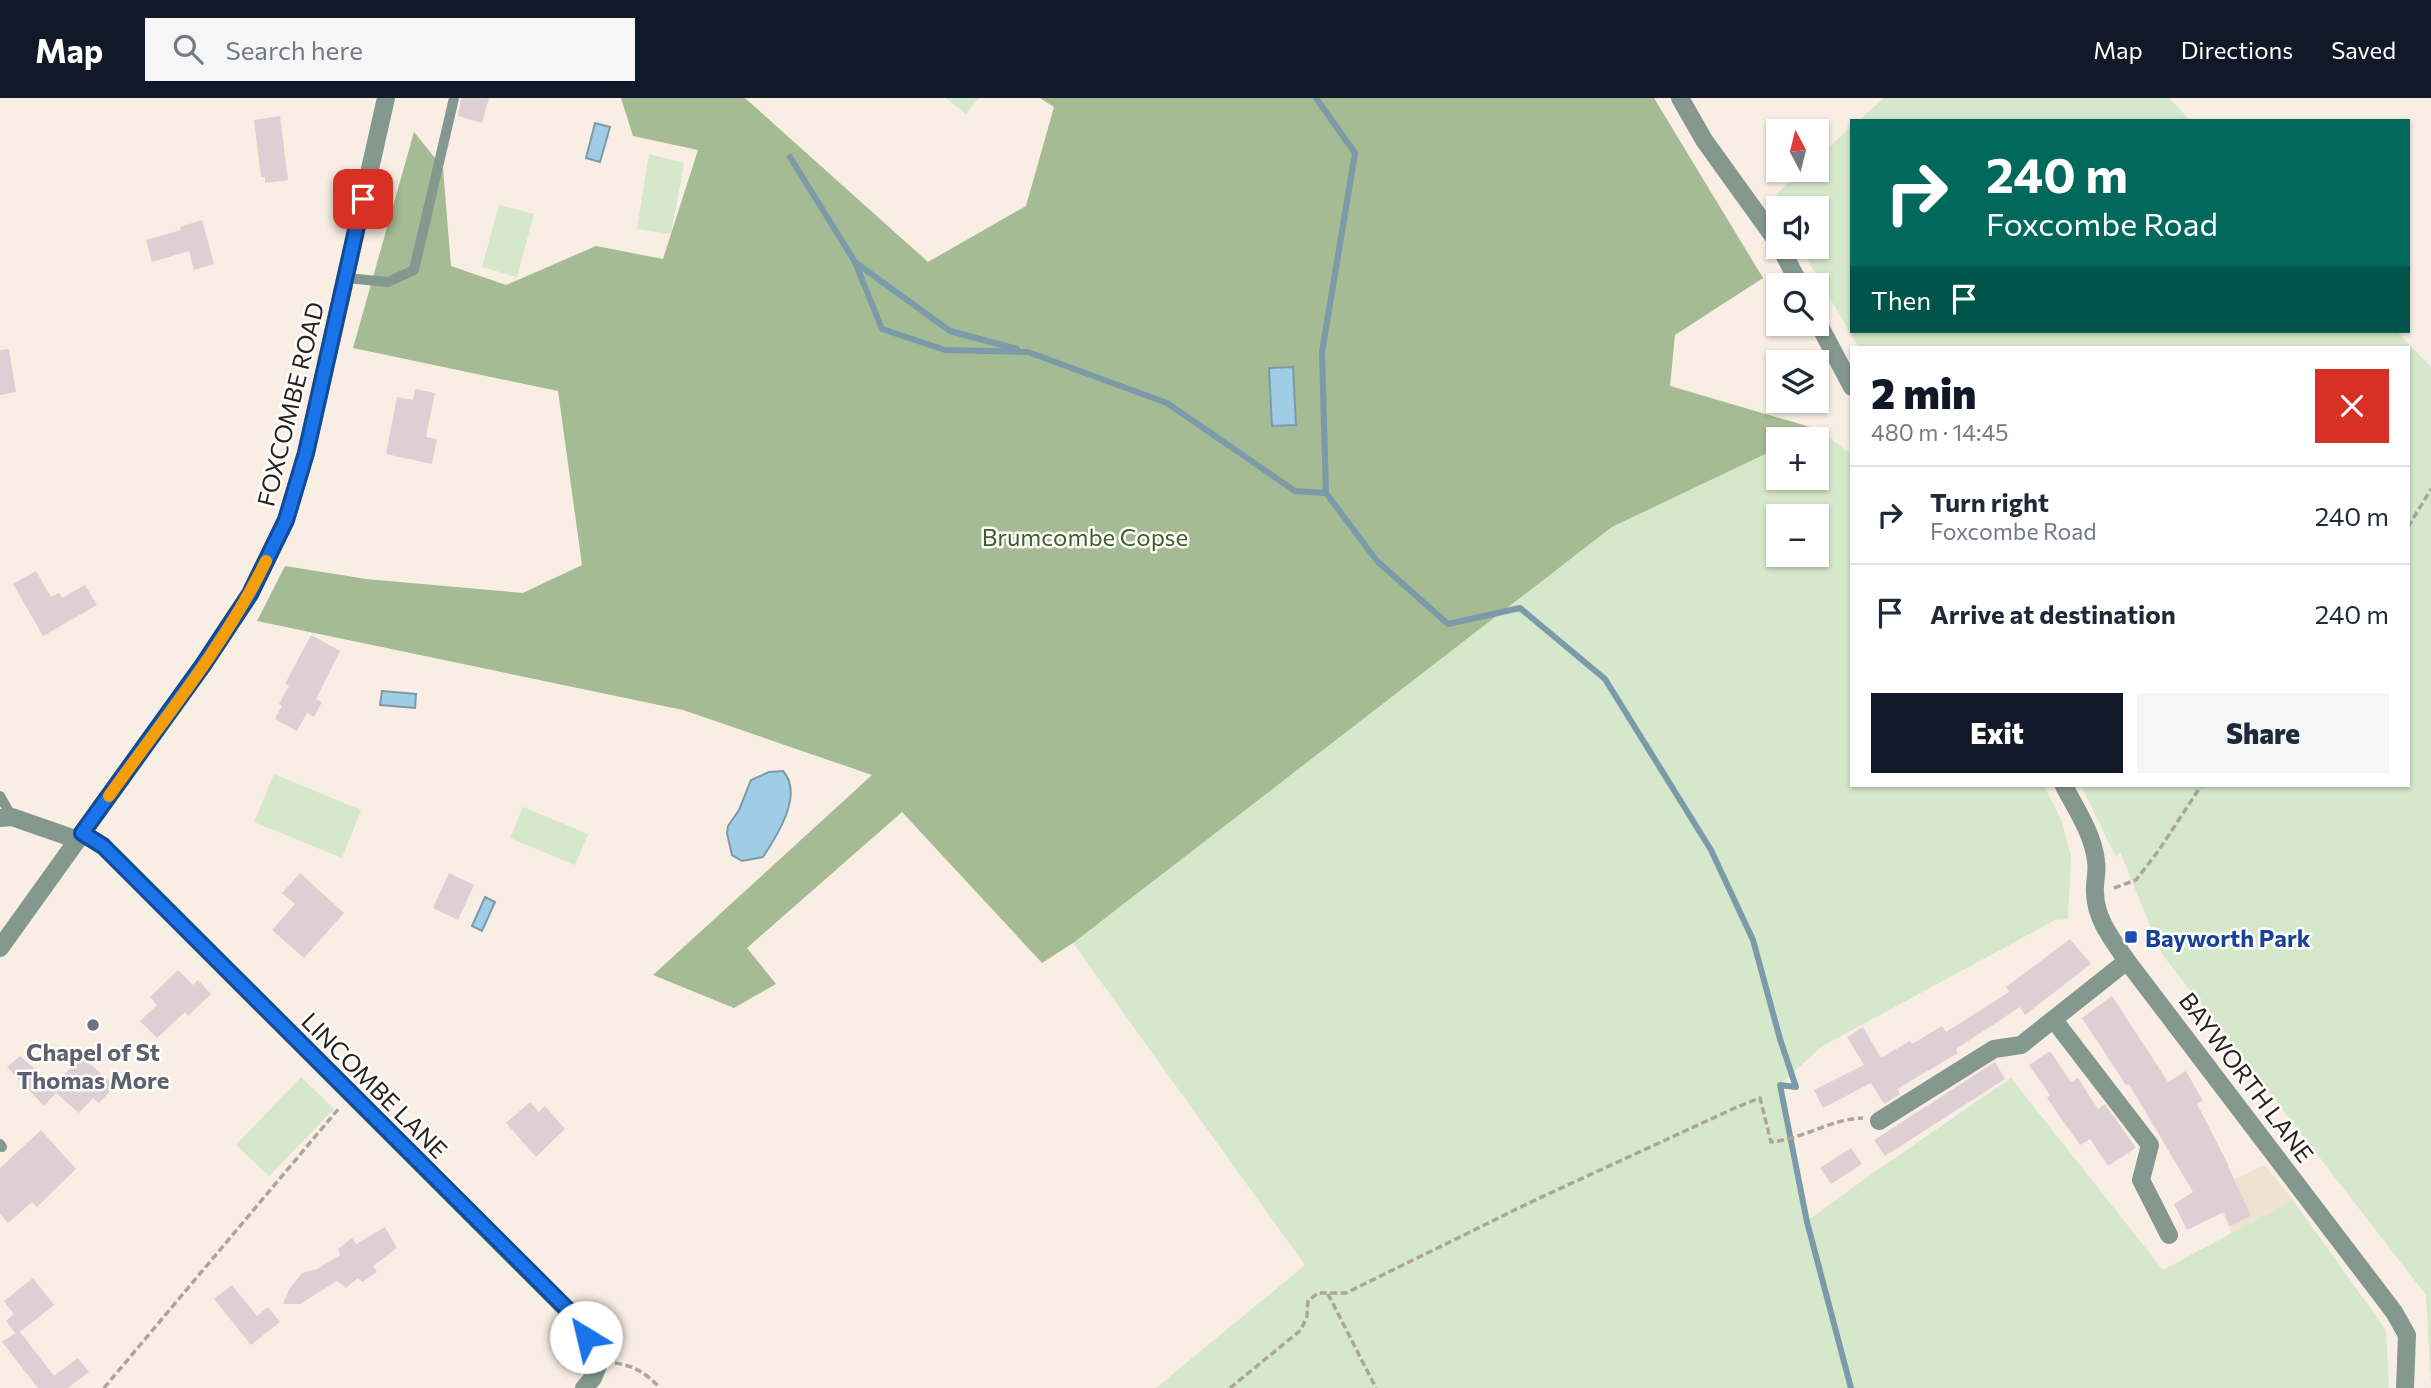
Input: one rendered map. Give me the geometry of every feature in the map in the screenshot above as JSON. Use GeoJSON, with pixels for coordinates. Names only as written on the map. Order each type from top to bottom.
{"type":"FeatureCollection","features":[{"type":"Feature","properties":{"kind":"street","name":"FOXCOMBE ROAD"},"geometry":{"type":"LineString","coordinates":[[0,948],[203,665],[250,594],[286,520],[306,453],[386,98]]}},
{"type":"Feature","properties":{"kind":"street"},"geometry":{"type":"LineString","coordinates":[[1680,98],[1704,140],[1766,227]]}},
{"type":"Feature","properties":{"kind":"street"},"geometry":{"type":"LineString","coordinates":[[1825,336],[1850,383]]}},
{"type":"Feature","properties":{"kind":"street","name":"BAYWORTH LANE"},"geometry":{"type":"LineString","coordinates":[[2065,787],[2085,826],[2097,862],[2096,906],[2102,923],[2127,961],[2394,1312],[2407,1335],[2405,1388]]}},
{"type":"Feature","properties":{"kind":"street","name":"LINCOMBE LANE"},"geometry":{"type":"LineString","coordinates":[[6,818],[80,836],[103,846],[572,1314],[586,1337],[598,1366]]}},
{"type":"Feature","properties":{"kind":"street"},"geometry":{"type":"LineString","coordinates":[[1879,1121],[1994,1049],[2021,1045],[2127,961]]}},
{"type":"Feature","properties":{"kind":"street"},"geometry":{"type":"LineString","coordinates":[[2054,1020],[2150,1145],[2141,1180],[2169,1235]]}},
{"type":"Feature","properties":{"kind":"street"},"geometry":{"type":"LineString","coordinates":[[584,1388],[593,1378],[598,1366]]}},
{"type":"Feature","properties":{"kind":"lane"},"geometry":{"type":"LineString","coordinates":[[346,278],[388,282],[414,270],[454,98]]}},
{"type":"Feature","properties":{"kind":"lane"},"geometry":{"type":"LineString","coordinates":[[0,796],[6,818]]}},
{"type":"Feature","properties":{"kind":"path"},"geometry":{"type":"LineString","coordinates":[[2410,524],[2431,489]]}},
{"type":"Feature","properties":{"kind":"path"},"geometry":{"type":"LineString","coordinates":[[2095,893],[2136,880],[2200,787]]}},
{"type":"Feature","properties":{"kind":"path"},"geometry":{"type":"LineString","coordinates":[[104,1388],[351,1094]]}},
{"type":"Feature","properties":{"kind":"path"},"geometry":{"type":"LineString","coordinates":[[1230,1388],[1301,1330],[1307,1316],[1308,1301],[1318,1293],[1346,1293],[1632,1154],[1737,1107],[1760,1098],[1771,1142],[1796,1139],[1848,1120],[1861,1118],[1879,1121]]}},
{"type":"Feature","properties":{"kind":"path"},"geometry":{"type":"LineString","coordinates":[[1328,1294],[1376,1388]]}},
{"type":"Feature","properties":{"kind":"path"},"geometry":{"type":"LineString","coordinates":[[598,1366],[615,1363],[631,1366],[649,1376],[660,1388]]}},
{"type":"Feature","properties":{"kind":"shaded area"},"geometry":{"type":"Polygon","coordinates":[[[2265,1165],[2293,1200],[2232,1233],[2211,1190],[2265,1165]]]}},
{"type":"Feature","properties":{"kind":"green space","name":"Brumcombe Copse"},"geometry":{"type":"Polygon","coordinates":[[[621,98],[745,98],[928,262],[1026,206],[1054,107],[1040,98],[1654,98],[1763,278],[1675,335],[1670,386],[1810,427],[1766,427],[1766,454],[1612,527],[1073,943],[1042,963],[902,812],[747,948],[776,984],[734,1008],[653,975],[872,775],[683,710],[257,621],[285,566],[366,579],[523,593],[582,565],[558,391],[353,348],[414,132],[443,168],[451,266],[506,285],[596,246],[663,259],[698,150],[633,136],[621,98]]]}},
{"type":"Feature","properties":{"kind":"green space"},"geometry":{"type":"Polygon","coordinates":[[[946,98],[979,98],[966,114],[946,98]]]}},
{"type":"Feature","properties":{"kind":"green space"},"geometry":{"type":"Polygon","coordinates":[[[1884,98],[2169,98],[2189,119],[1860,119],[1884,98]]]}},
{"type":"Feature","properties":{"kind":"green space"},"geometry":{"type":"Polygon","coordinates":[[[1850,128],[1850,333],[1829,297],[1829,273],[1815,273],[1807,259],[1829,259],[1829,196],[1774,196],[1790,182],[1829,182],[1829,147],[1850,128]]]}},
{"type":"Feature","properties":{"kind":"green space"},"geometry":{"type":"Polygon","coordinates":[[[649,154],[684,163],[671,234],[637,229],[649,154]]]}},
{"type":"Feature","properties":{"kind":"green space"},"geometry":{"type":"Polygon","coordinates":[[[499,205],[534,214],[517,277],[482,267],[499,205]]]}},
{"type":"Feature","properties":{"kind":"green space"},"geometry":{"type":"Polygon","coordinates":[[[1850,333],[2398,333],[2431,367],[2431,1388],[2426,1295],[2162,954],[2120,852],[2116,857],[2081,787],[2410,787],[2410,346],[1858,346],[1850,333]]]}},
{"type":"Feature","properties":{"kind":"green space"},"geometry":{"type":"Polygon","coordinates":[[[1829,438],[1850,453],[1850,787],[2045,787],[2061,819],[2071,856],[2068,919],[2055,920],[1821,1047],[1780,1085],[1807,1221],[2011,1078],[2163,1270],[2293,1200],[2386,1330],[2388,1388],[1156,1388],[1305,1265],[1073,943],[1612,527],[1766,454],[1766,490],[1829,490],[1829,438]]]}},
{"type":"Feature","properties":{"kind":"green space"},"geometry":{"type":"Polygon","coordinates":[[[274,774],[361,810],[342,858],[254,822],[274,774]]]}},
{"type":"Feature","properties":{"kind":"green space"},"geometry":{"type":"Polygon","coordinates":[[[523,807],[588,834],[575,865],[510,838],[523,807]]]}},
{"type":"Feature","properties":{"kind":"green space"},"geometry":{"type":"Polygon","coordinates":[[[301,1077],[334,1109],[269,1176],[236,1145],[301,1077]]]}},
{"type":"Feature","properties":{"kind":"water"},"geometry":{"type":"Polygon","coordinates":[[[595,123],[610,127],[600,162],[586,158],[595,123]]]}},
{"type":"Feature","properties":{"kind":"water"},"geometry":{"type":"Polygon","coordinates":[[[1293,367],[1296,425],[1272,426],[1269,368],[1293,367]]]}},
{"type":"Feature","properties":{"kind":"water"},"geometry":{"type":"Polygon","coordinates":[[[382,691],[416,694],[415,708],[380,705],[382,691]]]}},
{"type":"Feature","properties":{"kind":"water"},"geometry":{"type":"Polygon","coordinates":[[[783,771],[789,780],[791,791],[790,803],[781,827],[763,857],[742,861],[732,855],[728,826],[739,810],[751,780],[769,772],[783,771]]]}},
{"type":"Feature","properties":{"kind":"water"},"geometry":{"type":"Polygon","coordinates":[[[485,897],[495,902],[482,931],[472,926],[485,897]]]}},
{"type":"Feature","properties":{"kind":"building"},"geometry":{"type":"Polygon","coordinates":[[[461,98],[489,98],[482,123],[458,116],[461,98]]]}},
{"type":"Feature","properties":{"kind":"building"},"geometry":{"type":"Polygon","coordinates":[[[280,116],[288,180],[265,183],[265,177],[261,177],[254,120],[280,116]]]}},
{"type":"Feature","properties":{"kind":"building"},"geometry":{"type":"Polygon","coordinates":[[[202,220],[214,264],[194,270],[189,251],[152,262],[146,240],[181,230],[180,227],[202,220]]]}},
{"type":"Feature","properties":{"kind":"building"},"geometry":{"type":"Polygon","coordinates":[[[9,349],[16,392],[0,395],[0,350],[9,349]]]}},
{"type":"Feature","properties":{"kind":"building"},"geometry":{"type":"Polygon","coordinates":[[[415,389],[435,393],[426,437],[437,439],[432,464],[386,454],[397,397],[413,400],[415,389]]]}},
{"type":"Feature","properties":{"kind":"building"},"geometry":{"type":"Polygon","coordinates":[[[36,571],[51,597],[59,593],[62,598],[85,585],[97,605],[43,636],[13,584],[36,571]]]}},
{"type":"Feature","properties":{"kind":"building"},"geometry":{"type":"Polygon","coordinates":[[[311,635],[340,651],[316,699],[322,702],[314,717],[307,713],[297,731],[275,719],[282,706],[279,704],[289,686],[285,684],[311,635]]]}},
{"type":"Feature","properties":{"kind":"building"},"geometry":{"type":"Polygon","coordinates":[[[300,873],[344,913],[304,958],[272,930],[295,904],[282,893],[300,873]]]}},
{"type":"Feature","properties":{"kind":"building"},"geometry":{"type":"Polygon","coordinates":[[[449,873],[474,885],[458,920],[433,908],[449,873]]]}},
{"type":"Feature","properties":{"kind":"building"},"geometry":{"type":"Polygon","coordinates":[[[2070,939],[2091,964],[2025,1015],[2020,1007],[1956,1049],[1958,1053],[1897,1089],[1900,1094],[1884,1104],[1871,1083],[1823,1108],[1814,1090],[1864,1065],[1847,1037],[1863,1027],[1881,1058],[1942,1026],[1946,1032],[2009,992],[2006,987],[2070,939]]]}},
{"type":"Feature","properties":{"kind":"building"},"geometry":{"type":"Polygon","coordinates":[[[178,970],[193,985],[198,980],[211,994],[188,1016],[185,1012],[157,1038],[140,1021],[157,1005],[150,997],[178,970]]]}},
{"type":"Feature","properties":{"kind":"building"},"geometry":{"type":"Polygon","coordinates":[[[2112,996],[2168,1082],[2186,1071],[2203,1101],[2197,1104],[2251,1216],[2230,1226],[2224,1212],[2187,1230],[2174,1204],[2193,1192],[2129,1084],[2126,1085],[2082,1018],[2112,996]]]}},
{"type":"Feature","properties":{"kind":"building"},"geometry":{"type":"Polygon","coordinates":[[[2050,1051],[2071,1082],[2078,1078],[2098,1109],[2105,1104],[2136,1148],[2108,1166],[2090,1139],[2080,1145],[2047,1098],[2050,1095],[2029,1065],[2050,1051]]]}},
{"type":"Feature","properties":{"kind":"building"},"geometry":{"type":"Polygon","coordinates":[[[20,1056],[54,1086],[81,1056],[115,1086],[99,1103],[93,1098],[79,1113],[56,1093],[44,1106],[7,1067],[20,1056]]]}},
{"type":"Feature","properties":{"kind":"building"},"geometry":{"type":"Polygon","coordinates":[[[1995,1062],[2005,1079],[1885,1156],[1874,1140],[1995,1062]]]}},
{"type":"Feature","properties":{"kind":"building"},"geometry":{"type":"Polygon","coordinates":[[[530,1102],[539,1112],[545,1106],[565,1129],[536,1157],[506,1123],[530,1102]]]}},
{"type":"Feature","properties":{"kind":"building"},"geometry":{"type":"Polygon","coordinates":[[[41,1130],[76,1169],[37,1207],[32,1202],[8,1223],[0,1214],[0,1168],[41,1130]]]}},
{"type":"Feature","properties":{"kind":"building"},"geometry":{"type":"Polygon","coordinates":[[[1851,1148],[1862,1164],[1831,1184],[1820,1168],[1851,1148]]]}},
{"type":"Feature","properties":{"kind":"building"},"geometry":{"type":"Polygon","coordinates":[[[385,1227],[397,1248],[373,1266],[377,1272],[362,1282],[358,1278],[346,1288],[337,1281],[300,1304],[283,1304],[289,1289],[302,1273],[317,1269],[340,1255],[338,1249],[352,1238],[356,1244],[385,1227]]]}},
{"type":"Feature","properties":{"kind":"building"},"geometry":{"type":"Polygon","coordinates":[[[33,1278],[54,1305],[20,1332],[54,1376],[78,1358],[89,1372],[68,1388],[38,1388],[2,1342],[15,1333],[6,1321],[14,1314],[4,1301],[33,1278]]]}},
{"type":"Feature","properties":{"kind":"building"},"geometry":{"type":"Polygon","coordinates":[[[232,1285],[257,1316],[268,1307],[280,1322],[251,1345],[214,1299],[232,1285]]]}},
{"type":"Feature","properties":{"kind":"waterway"},"geometry":{"type":"LineString","coordinates":[[1316,98],[1355,153],[1322,352],[1326,493],[1377,561],[1448,624],[1520,608],[1605,679],[1711,850],[1753,940],[1796,1087],[1780,1085],[1807,1222],[1851,1388]]}},
{"type":"Feature","properties":{"kind":"waterway"},"geometry":{"type":"LineString","coordinates":[[790,157],[855,262],[882,329],[945,350],[1028,352],[1167,403],[1295,491],[1326,493]]}},
{"type":"Feature","properties":{"kind":"waterway"},"geometry":{"type":"LineString","coordinates":[[856,263],[950,331],[1017,349]]}},
{"type":"Feature","properties":{"kind":"slow traffic"},"geometry":{"type":"LineString","coordinates":[[109,796],[203,665],[250,594],[266,561]]}},
{"type":"Feature","properties":{"kind":"place","name":"Bayworth Park"},"geometry":{"type":"Point","coordinates":[2131,937]}},
{"type":"Feature","properties":{"kind":"place","name":"Chapel of St Thomas More"},"geometry":{"type":"Point","coordinates":[93,1025]}},
{"type":"Feature","properties":{"kind":"route"},"geometry":{"type":"LineString","coordinates":[[363,199],[306,453],[286,520],[250,594],[203,665],[82,833],[103,846],[572,1314],[586,1337]]}}]}
